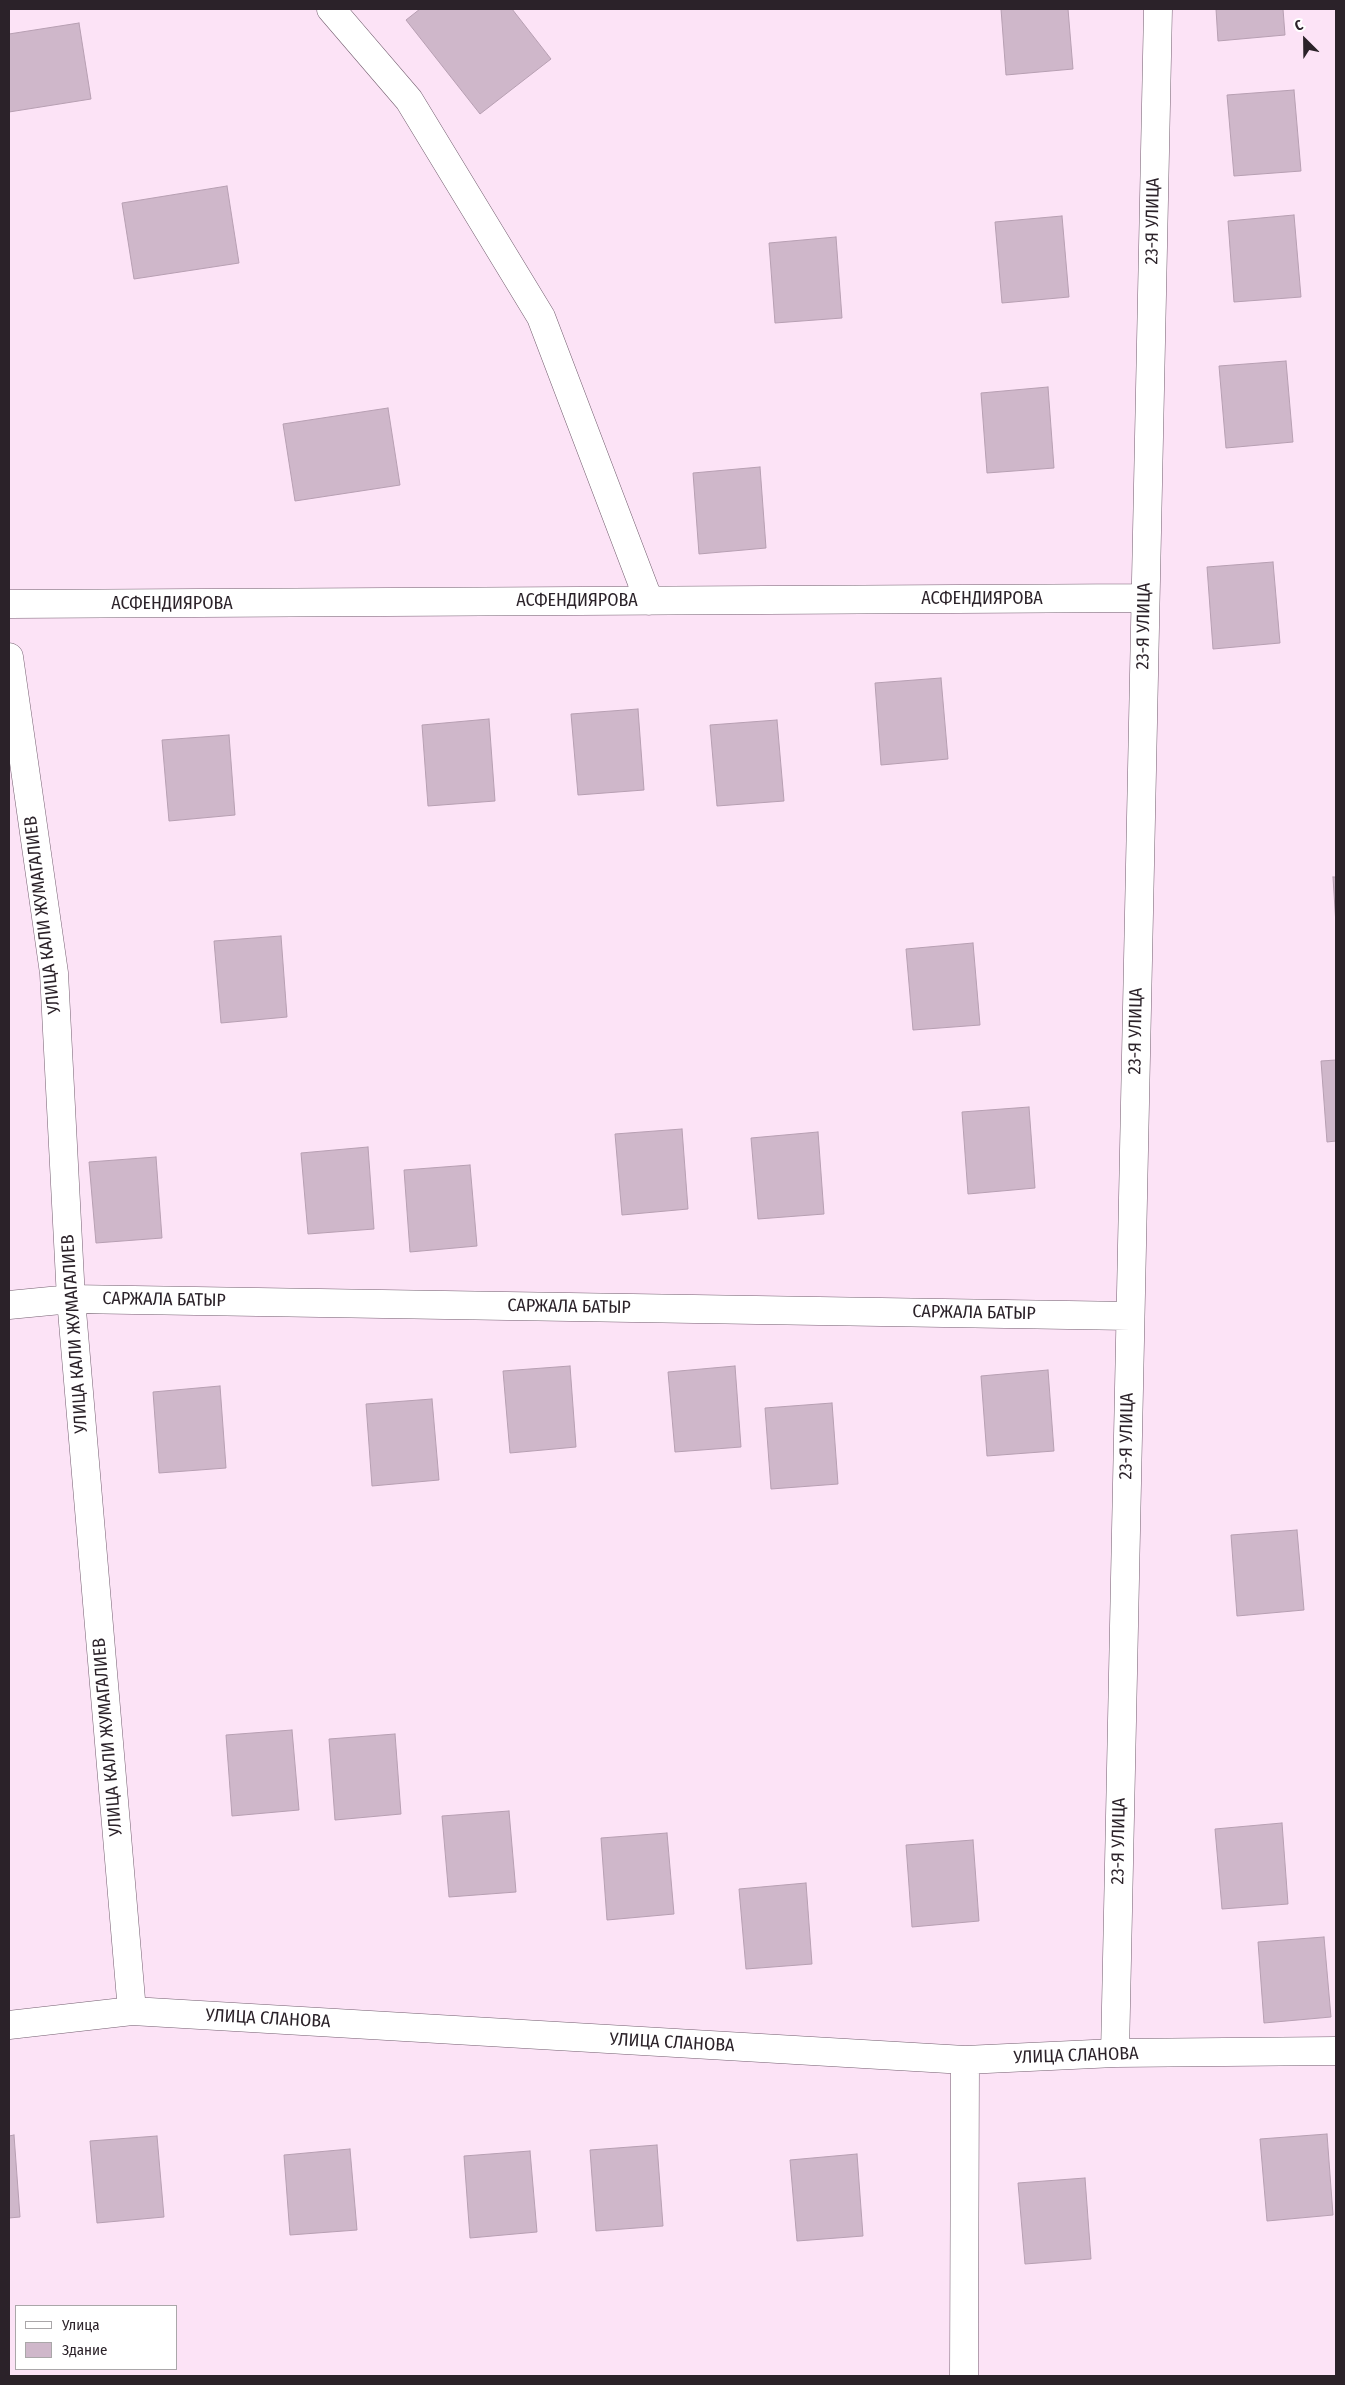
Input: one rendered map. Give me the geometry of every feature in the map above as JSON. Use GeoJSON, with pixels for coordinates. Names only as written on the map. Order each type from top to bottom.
{"type":"FeatureCollection","features":[{"type":"Feature","properties":{"kind":"street"},"geometry":{"type":"LineString","coordinates":[[330,9],[409,100],[541,317],[649,601]]}},
{"type":"Feature","properties":{"kind":"street","name":"23-Я УЛИЦА"},"geometry":{"type":"LineString","coordinates":[[1115,2053],[1158,9]]}},
{"type":"Feature","properties":{"kind":"street","name":"АСФЕНДИЯРОВА"},"geometry":{"type":"LineString","coordinates":[[9,604],[1145,598]]}},
{"type":"Feature","properties":{"kind":"street","name":"УЛИЦА КАЛИ ЖУМАГАЛИЕВ"},"geometry":{"type":"LineString","coordinates":[[9,658],[54,973],[71,1299],[132,2011]]}},
{"type":"Feature","properties":{"kind":"street","name":"САРЖАЛА БАТЫР"},"geometry":{"type":"LineString","coordinates":[[9,1305],[71,1299],[1130,1316]]}},
{"type":"Feature","properties":{"kind":"street","name":"УЛИЦА СЛАНОВА"},"geometry":{"type":"LineString","coordinates":[[9,2025],[132,2011],[965,2060],[1115,2053],[1336,2051]]}},
{"type":"Feature","properties":{"kind":"street"},"geometry":{"type":"LineString","coordinates":[[964,2376],[965,2060]]}},
{"type":"Feature","properties":{"kind":"building"},"geometry":{"type":"Polygon","coordinates":[[[420,9],[512,9],[551,59],[480,114],[406,20],[420,9]]]}},
{"type":"Feature","properties":{"kind":"building"},"geometry":{"type":"Polygon","coordinates":[[[1001,9],[1068,9],[1073,69],[1006,75],[1001,9]]]}},
{"type":"Feature","properties":{"kind":"building"},"geometry":{"type":"Polygon","coordinates":[[[1216,9],[1283,9],[1285,35],[1218,41],[1216,9]]]}},
{"type":"Feature","properties":{"kind":"building"},"geometry":{"type":"Polygon","coordinates":[[[79,23],[91,99],[9,112],[9,34],[79,23]]]}},
{"type":"Feature","properties":{"kind":"building"},"geometry":{"type":"Polygon","coordinates":[[[1294,90],[1301,171],[1234,176],[1227,95],[1294,90]]]}},
{"type":"Feature","properties":{"kind":"building"},"geometry":{"type":"Polygon","coordinates":[[[227,186],[239,263],[134,279],[122,203],[227,186]]]}},
{"type":"Feature","properties":{"kind":"building"},"geometry":{"type":"Polygon","coordinates":[[[1294,215],[1301,297],[1234,302],[1228,221],[1294,215]]]}},
{"type":"Feature","properties":{"kind":"building"},"geometry":{"type":"Polygon","coordinates":[[[1062,216],[1069,297],[1002,303],[995,222],[1062,216]]]}},
{"type":"Feature","properties":{"kind":"building"},"geometry":{"type":"Polygon","coordinates":[[[836,237],[842,318],[775,323],[769,243],[836,237]]]}},
{"type":"Feature","properties":{"kind":"building"},"geometry":{"type":"Polygon","coordinates":[[[1286,361],[1293,442],[1226,448],[1219,366],[1286,361]]]}},
{"type":"Feature","properties":{"kind":"building"},"geometry":{"type":"Polygon","coordinates":[[[1048,387],[1054,468],[987,473],[981,393],[1048,387]]]}},
{"type":"Feature","properties":{"kind":"building"},"geometry":{"type":"Polygon","coordinates":[[[388,408],[400,485],[295,501],[283,424],[388,408]]]}},
{"type":"Feature","properties":{"kind":"building"},"geometry":{"type":"Polygon","coordinates":[[[760,467],[766,548],[699,554],[693,473],[760,467]]]}},
{"type":"Feature","properties":{"kind":"building"},"geometry":{"type":"Polygon","coordinates":[[[1273,562],[1280,643],[1213,649],[1207,567],[1273,562]]]}},
{"type":"Feature","properties":{"kind":"building"},"geometry":{"type":"Polygon","coordinates":[[[941,678],[948,759],[881,765],[875,683],[941,678]]]}},
{"type":"Feature","properties":{"kind":"building"},"geometry":{"type":"Polygon","coordinates":[[[638,709],[644,790],[578,795],[571,714],[638,709]]]}},
{"type":"Feature","properties":{"kind":"building"},"geometry":{"type":"Polygon","coordinates":[[[489,719],[495,801],[428,806],[422,725],[489,719]]]}},
{"type":"Feature","properties":{"kind":"building"},"geometry":{"type":"Polygon","coordinates":[[[777,720],[784,801],[717,806],[710,725],[777,720]]]}},
{"type":"Feature","properties":{"kind":"building"},"geometry":{"type":"Polygon","coordinates":[[[229,735],[235,815],[169,821],[162,740],[229,735]]]}},
{"type":"Feature","properties":{"kind":"building"},"geometry":{"type":"Polygon","coordinates":[[[1333,877],[1336,877],[1336,925],[1333,877]]]}},
{"type":"Feature","properties":{"kind":"building"},"geometry":{"type":"Polygon","coordinates":[[[281,936],[287,1017],[221,1023],[214,941],[281,936]]]}},
{"type":"Feature","properties":{"kind":"building"},"geometry":{"type":"Polygon","coordinates":[[[973,943],[980,1025],[913,1030],[906,949],[973,943]]]}},
{"type":"Feature","properties":{"kind":"building"},"geometry":{"type":"Polygon","coordinates":[[[1336,1060],[1336,1141],[1327,1142],[1321,1061],[1336,1060]]]}},
{"type":"Feature","properties":{"kind":"building"},"geometry":{"type":"Polygon","coordinates":[[[1029,1107],[1035,1188],[968,1194],[962,1112],[1029,1107]]]}},
{"type":"Feature","properties":{"kind":"building"},"geometry":{"type":"Polygon","coordinates":[[[682,1129],[688,1209],[622,1215],[615,1134],[682,1129]]]}},
{"type":"Feature","properties":{"kind":"building"},"geometry":{"type":"Polygon","coordinates":[[[818,1132],[824,1214],[758,1219],[751,1138],[818,1132]]]}},
{"type":"Feature","properties":{"kind":"building"},"geometry":{"type":"Polygon","coordinates":[[[368,1147],[374,1229],[308,1234],[301,1153],[368,1147]]]}},
{"type":"Feature","properties":{"kind":"building"},"geometry":{"type":"Polygon","coordinates":[[[156,1157],[162,1238],[96,1243],[89,1162],[156,1157]]]}},
{"type":"Feature","properties":{"kind":"building"},"geometry":{"type":"Polygon","coordinates":[[[470,1165],[477,1246],[410,1252],[404,1170],[470,1165]]]}},
{"type":"Feature","properties":{"kind":"building"},"geometry":{"type":"Polygon","coordinates":[[[570,1366],[576,1447],[510,1453],[503,1371],[570,1366]]]}},
{"type":"Feature","properties":{"kind":"building"},"geometry":{"type":"Polygon","coordinates":[[[735,1366],[741,1447],[675,1452],[668,1372],[735,1366]]]}},
{"type":"Feature","properties":{"kind":"building"},"geometry":{"type":"Polygon","coordinates":[[[1048,1370],[1054,1451],[987,1456],[981,1376],[1048,1370]]]}},
{"type":"Feature","properties":{"kind":"building"},"geometry":{"type":"Polygon","coordinates":[[[220,1386],[226,1468],[159,1473],[153,1392],[220,1386]]]}},
{"type":"Feature","properties":{"kind":"building"},"geometry":{"type":"Polygon","coordinates":[[[432,1399],[439,1480],[372,1486],[366,1404],[432,1399]]]}},
{"type":"Feature","properties":{"kind":"building"},"geometry":{"type":"Polygon","coordinates":[[[832,1403],[838,1484],[771,1489],[765,1408],[832,1403]]]}},
{"type":"Feature","properties":{"kind":"building"},"geometry":{"type":"Polygon","coordinates":[[[1297,1530],[1304,1610],[1237,1616],[1231,1535],[1297,1530]]]}},
{"type":"Feature","properties":{"kind":"building"},"geometry":{"type":"Polygon","coordinates":[[[292,1730],[299,1810],[232,1816],[226,1735],[292,1730]]]}},
{"type":"Feature","properties":{"kind":"building"},"geometry":{"type":"Polygon","coordinates":[[[395,1734],[401,1814],[335,1820],[329,1739],[395,1734]]]}},
{"type":"Feature","properties":{"kind":"building"},"geometry":{"type":"Polygon","coordinates":[[[509,1811],[516,1892],[449,1897],[442,1816],[509,1811]]]}},
{"type":"Feature","properties":{"kind":"building"},"geometry":{"type":"Polygon","coordinates":[[[1282,1823],[1288,1904],[1222,1909],[1215,1829],[1282,1823]]]}},
{"type":"Feature","properties":{"kind":"building"},"geometry":{"type":"Polygon","coordinates":[[[667,1833],[674,1914],[607,1920],[601,1838],[667,1833]]]}},
{"type":"Feature","properties":{"kind":"building"},"geometry":{"type":"Polygon","coordinates":[[[973,1840],[979,1921],[912,1927],[906,1845],[973,1840]]]}},
{"type":"Feature","properties":{"kind":"building"},"geometry":{"type":"Polygon","coordinates":[[[806,1883],[812,1964],[746,1969],[739,1889],[806,1883]]]}},
{"type":"Feature","properties":{"kind":"building"},"geometry":{"type":"Polygon","coordinates":[[[1324,1937],[1331,2017],[1264,2023],[1258,1942],[1324,1937]]]}},
{"type":"Feature","properties":{"kind":"building"},"geometry":{"type":"Polygon","coordinates":[[[1327,2134],[1333,2215],[1267,2221],[1260,2139],[1327,2134]]]}},
{"type":"Feature","properties":{"kind":"building"},"geometry":{"type":"Polygon","coordinates":[[[14,2135],[20,2217],[9,2218],[9,2136],[14,2135]]]}},
{"type":"Feature","properties":{"kind":"building"},"geometry":{"type":"Polygon","coordinates":[[[157,2136],[164,2217],[97,2223],[90,2141],[157,2136]]]}},
{"type":"Feature","properties":{"kind":"building"},"geometry":{"type":"Polygon","coordinates":[[[657,2145],[663,2226],[596,2231],[590,2150],[657,2145]]]}},
{"type":"Feature","properties":{"kind":"building"},"geometry":{"type":"Polygon","coordinates":[[[350,2149],[357,2230],[290,2235],[284,2155],[350,2149]]]}},
{"type":"Feature","properties":{"kind":"building"},"geometry":{"type":"Polygon","coordinates":[[[530,2151],[537,2232],[470,2238],[464,2156],[530,2151]]]}},
{"type":"Feature","properties":{"kind":"building"},"geometry":{"type":"Polygon","coordinates":[[[857,2154],[863,2236],[797,2241],[790,2160],[857,2154]]]}},
{"type":"Feature","properties":{"kind":"building"},"geometry":{"type":"Polygon","coordinates":[[[1085,2178],[1091,2259],[1025,2264],[1018,2183],[1085,2178]]]}}]}
